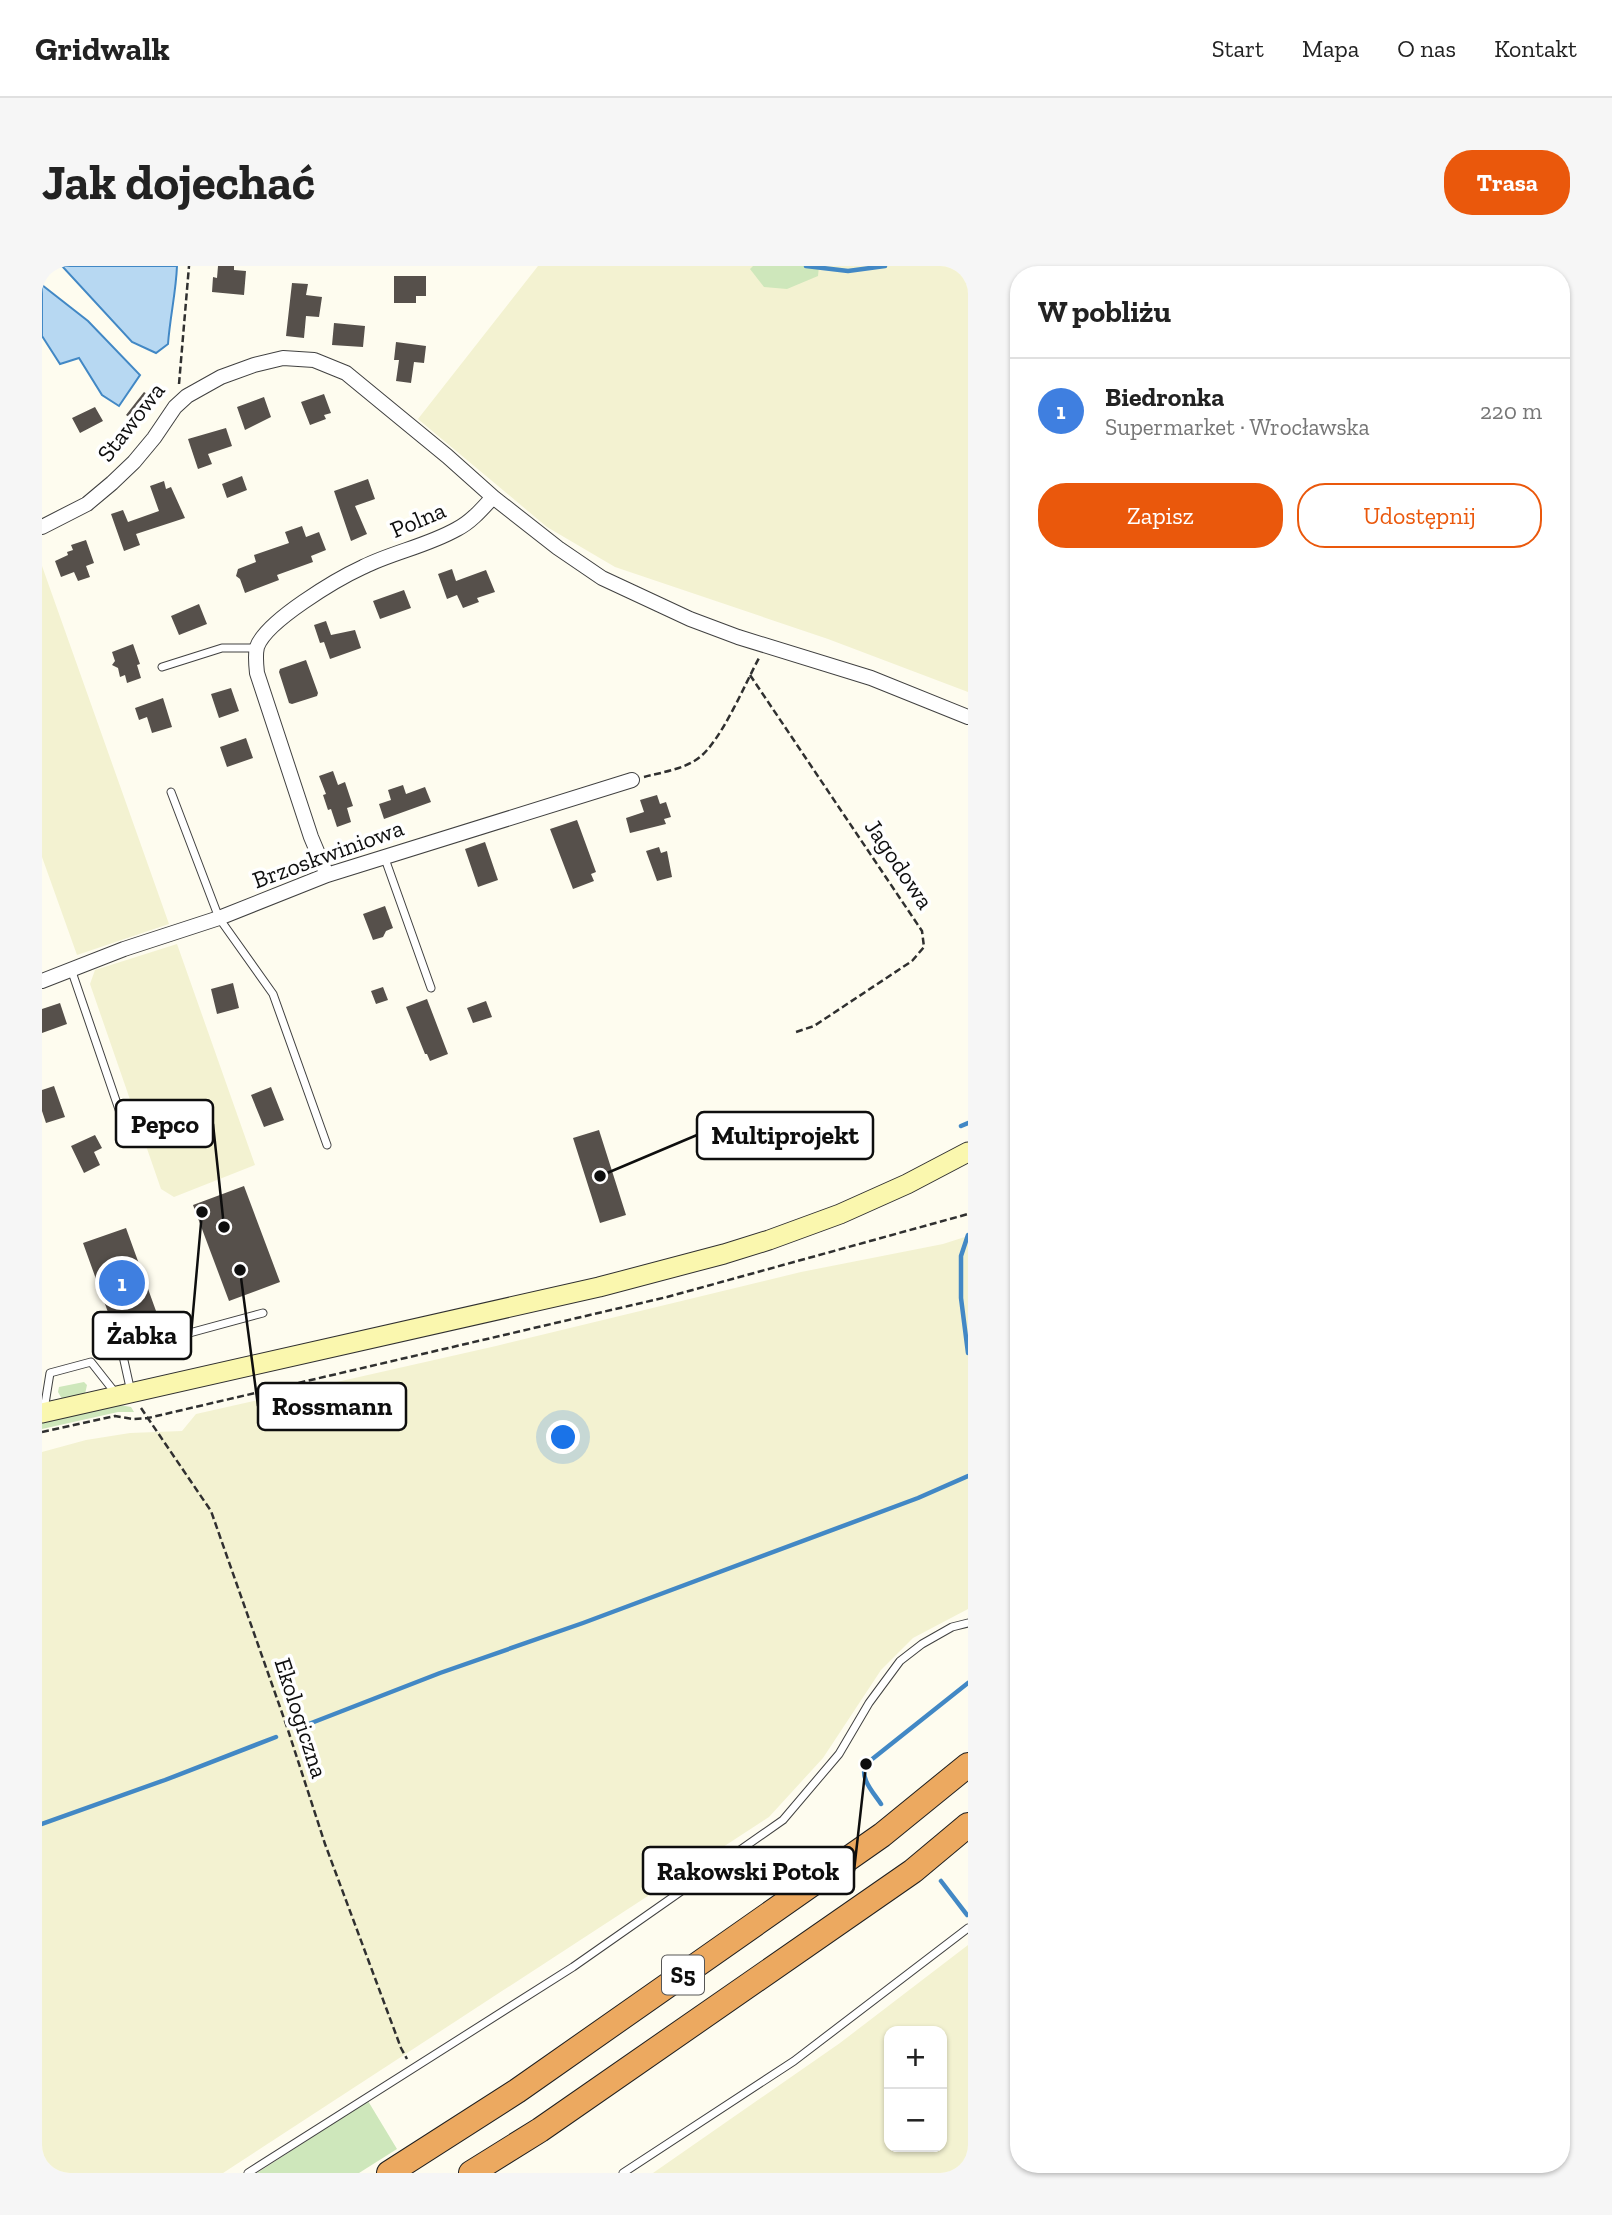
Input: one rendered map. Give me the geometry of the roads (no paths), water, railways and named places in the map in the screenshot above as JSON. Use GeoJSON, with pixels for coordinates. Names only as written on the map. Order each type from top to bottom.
{"type":"FeatureCollection","features":[{"type":"Feature","properties":{"kind":"highway","name":"S5"},"geometry":{"type":"LineString","coordinates":[[389,2173],[517,2091],[870,1843],[968,1765]]}},
{"type":"Feature","properties":{"kind":"highway","name":"S5"},"geometry":{"type":"LineString","coordinates":[[471,2173],[540,2130],[913,1871],[968,1825]]}},
{"type":"Feature","properties":{"kind":"main road"},"geometry":{"type":"LineString","coordinates":[[43,1419],[124,1394],[599,1287],[769,1240],[866,1203],[968,1152]]}},
{"type":"Feature","properties":{"kind":"street","name":"Polna"},"geometry":{"type":"LineString","coordinates":[[187,396],[221,377],[269,361],[300,358],[330,365],[346,373],[368,390],[493,497],[460,528],[433,541],[364,566],[319,593],[269,629],[257,648]]}},
{"type":"Feature","properties":{"kind":"street","name":"Stawowa"},"geometry":{"type":"LineString","coordinates":[[42,527],[87,504],[112,483],[147,446],[175,407],[187,396]]}},
{"type":"Feature","properties":{"kind":"street"},"geometry":{"type":"LineString","coordinates":[[493,497],[558,548],[603,578],[690,619],[766,646],[871,678],[968,717]]}},
{"type":"Feature","properties":{"kind":"street"},"geometry":{"type":"LineString","coordinates":[[257,648],[257,673],[311,837],[327,875]]}},
{"type":"Feature","properties":{"kind":"street","name":"Brzoskwiniowa"},"geometry":{"type":"LineString","coordinates":[[42,981],[124,949],[219,918],[327,875],[632,780]]}},
{"type":"Feature","properties":{"kind":"lane"},"geometry":{"type":"LineString","coordinates":[[162,667],[222,648],[257,648]]}},
{"type":"Feature","properties":{"kind":"lane"},"geometry":{"type":"LineString","coordinates":[[172,792],[219,918],[273,994],[327,1145]]}},
{"type":"Feature","properties":{"kind":"lane"},"geometry":{"type":"LineString","coordinates":[[384,856],[431,988]]}},
{"type":"Feature","properties":{"kind":"lane"},"geometry":{"type":"LineString","coordinates":[[71,969],[124,1124]]}},
{"type":"Feature","properties":{"kind":"lane"},"geometry":{"type":"LineString","coordinates":[[124,1394],[123,1356],[127,1350],[263,1313]]}},
{"type":"Feature","properties":{"kind":"lane"},"geometry":{"type":"LineString","coordinates":[[43,1419],[50,1373],[91,1362],[124,1394]]}},
{"type":"Feature","properties":{"kind":"lane"},"geometry":{"type":"LineString","coordinates":[[247,2173],[573,1967],[783,1820],[839,1754],[869,1703],[900,1661],[922,1644],[953,1627],[968,1623]]}},
{"type":"Feature","properties":{"kind":"lane"},"geometry":{"type":"LineString","coordinates":[[623,2173],[794,2061],[968,1928]]}},
{"type":"Feature","properties":{"kind":"water"},"geometry":{"type":"Polygon","coordinates":[[[62,266],[177,266],[168,344],[156,353],[132,342],[62,266]]]}},
{"type":"Feature","properties":{"kind":"water"},"geometry":{"type":"Polygon","coordinates":[[[42,285],[88,321],[140,375],[119,406],[102,395],[79,358],[60,364],[42,336],[42,285]]]}},
{"type":"Feature","properties":{"kind":"waterway"},"geometry":{"type":"LineString","coordinates":[[806,266],[848,271],[885,266]]}},
{"type":"Feature","properties":{"kind":"waterway"},"geometry":{"type":"LineString","coordinates":[[961,1126],[968,1123]]}},
{"type":"Feature","properties":{"kind":"waterway"},"geometry":{"type":"LineString","coordinates":[[968,1235],[961,1256],[961,1298],[968,1353]]}},
{"type":"Feature","properties":{"kind":"waterway"},"geometry":{"type":"LineString","coordinates":[[301,1727],[440,1673],[583,1623],[918,1498],[968,1476]]}},
{"type":"Feature","properties":{"kind":"waterway"},"geometry":{"type":"LineString","coordinates":[[881,1804],[866,1780],[866,1764],[968,1683]]}},
{"type":"Feature","properties":{"kind":"waterway"},"geometry":{"type":"LineString","coordinates":[[42,1824],[276,1737]]}},
{"type":"Feature","properties":{"kind":"waterway"},"geometry":{"type":"LineString","coordinates":[[941,1881],[967,1915]]}},
{"type":"Feature","properties":{"kind":"place","name":"Multiprojekt"},"geometry":{"type":"Point","coordinates":[600,1176]}},
{"type":"Feature","properties":{"kind":"place","name":"Żabka"},"geometry":{"type":"Point","coordinates":[202,1212]}},
{"type":"Feature","properties":{"kind":"place","name":"Pepco"},"geometry":{"type":"Point","coordinates":[224,1227]}},
{"type":"Feature","properties":{"kind":"place","name":"Rossmann"},"geometry":{"type":"Point","coordinates":[240,1270]}},
{"type":"Feature","properties":{"kind":"place","name":"Biedronka"},"geometry":{"type":"Point","coordinates":[122,1283]}},
{"type":"Feature","properties":{"kind":"place","name":"Rakowski Potok"},"geometry":{"type":"Point","coordinates":[866,1764]}}]}
